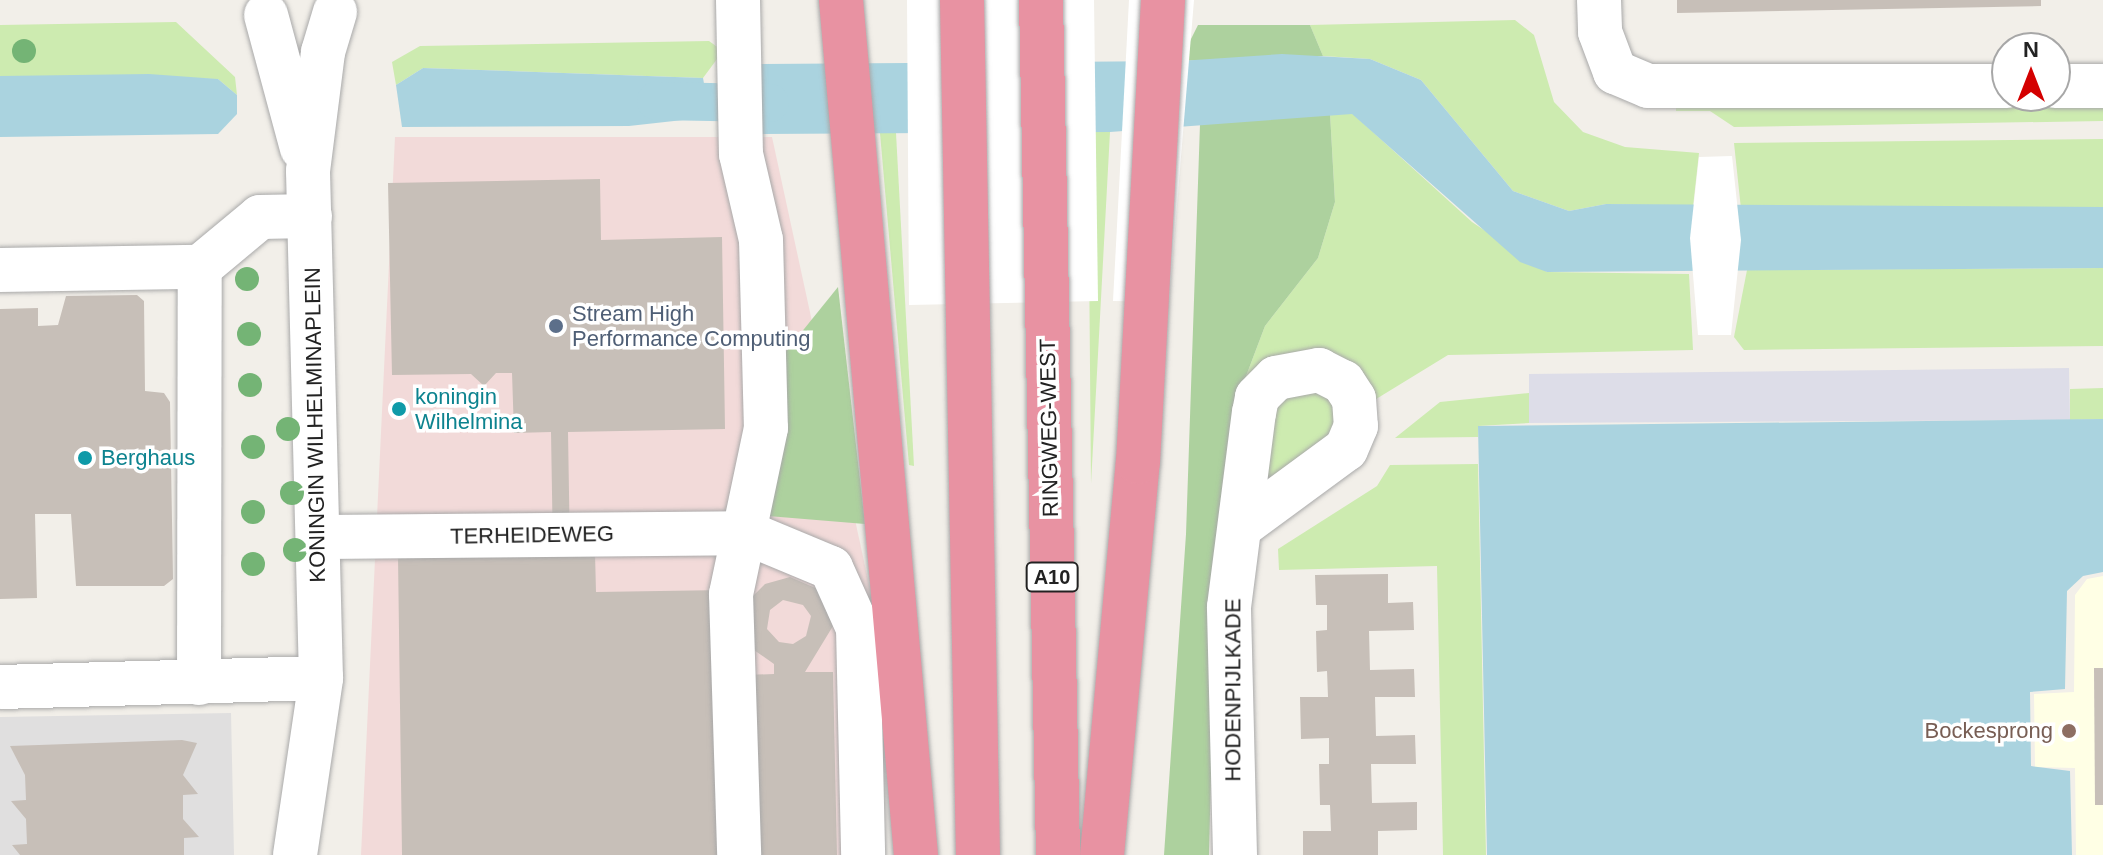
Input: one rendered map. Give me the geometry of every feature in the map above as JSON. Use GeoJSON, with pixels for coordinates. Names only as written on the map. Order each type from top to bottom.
{"type":"FeatureCollection","features":[{"type":"Feature","properties":{"kind":"highway"},"geometry":{"type":"LineString","coordinates":[[841,0],[916,855]]}},
{"type":"Feature","properties":{"kind":"highway"},"geometry":{"type":"LineString","coordinates":[[962,0],[978,855]]}},
{"type":"Feature","properties":{"kind":"highway","name":"RINGWEG-WEST"},"geometry":{"type":"LineString","coordinates":[[1041,0],[1058,855]]}},
{"type":"Feature","properties":{"kind":"highway"},"geometry":{"type":"LineString","coordinates":[[1102,855],[1128,602],[1143,298],[1163,0]]}},
{"type":"Feature","properties":{"kind":"street"},"geometry":{"type":"LineString","coordinates":[[738,0],[741,154],[761,240],[766,428],[747,533],[731,594],[739,855]]}},
{"type":"Feature","properties":{"kind":"street"},"geometry":{"type":"LineString","coordinates":[[1599,0],[1600,32],[1615,72],[1648,86],[1991,86]]}},
{"type":"Feature","properties":{"kind":"street"},"geometry":{"type":"LineString","coordinates":[[257,8],[303,24],[342,6]]}},
{"type":"Feature","properties":{"kind":"street","name":"KONINGIN WILHELMINAPLEIN"},"geometry":{"type":"LineString","coordinates":[[295,855],[321,678],[308,171],[323,52],[342,6]]}},
{"type":"Feature","properties":{"kind":"street","name":"KONINGIN WILHELMINAPLEIN"},"geometry":{"type":"LineString","coordinates":[[257,8],[281,52],[308,171]]}},
{"type":"Feature","properties":{"kind":"street"},"geometry":{"type":"LineString","coordinates":[[2071,86],[2103,86]]}},
{"type":"Feature","properties":{"kind":"street"},"geometry":{"type":"LineString","coordinates":[[0,270],[200,267],[260,217],[310,216]]}},
{"type":"Feature","properties":{"kind":"street"},"geometry":{"type":"LineString","coordinates":[[199,683],[200,267]]}},
{"type":"Feature","properties":{"kind":"street","name":"HODENPIJLKADE"},"geometry":{"type":"LineString","coordinates":[[1235,855],[1229,607],[1241,526]]}},
{"type":"Feature","properties":{"kind":"street"},"geometry":{"type":"LineString","coordinates":[[747,533],[831,568],[858,628],[863,855]]}},
{"type":"Feature","properties":{"kind":"street","name":"TERHEIDEWEG"},"geometry":{"type":"LineString","coordinates":[[318,537],[747,533]]}},
{"type":"Feature","properties":{"kind":"street"},"geometry":{"type":"LineString","coordinates":[[0,687],[321,678]]}},
{"type":"Feature","properties":{"kind":"shaded area"},"geometry":{"type":"Polygon","coordinates":[[[395,137],[772,137],[875,612],[882,855],[361,855],[395,137]]]}},
{"type":"Feature","properties":{"kind":"shaded area"},"geometry":{"type":"Polygon","coordinates":[[[2069,368],[2070,420],[1529,423],[1529,374],[2069,368]]]}},
{"type":"Feature","properties":{"kind":"shaded area","name":"Bockesprong"},"geometry":{"type":"Polygon","coordinates":[[[2103,576],[2103,855],[2076,855],[2075,768],[2035,767],[2034,694],[2074,692],[2075,595],[2087,579],[2103,576]]]}},
{"type":"Feature","properties":{"kind":"shaded area"},"geometry":{"type":"Polygon","coordinates":[[[231,713],[234,855],[0,855],[0,717],[231,713]]]}},
{"type":"Feature","properties":{"kind":"green space"},"geometry":{"type":"Polygon","coordinates":[[[1515,20],[1534,35],[1554,102],[1583,132],[1625,147],[1699,153],[1693,207],[1606,204],[1569,211],[1513,191],[1421,80],[1370,59],[1323,56],[1310,25],[1515,20]]]}},
{"type":"Feature","properties":{"kind":"green space"},"geometry":{"type":"Polygon","coordinates":[[[176,22],[235,77],[237,95],[218,79],[0,76],[0,25],[176,22]]]}},
{"type":"Feature","properties":{"kind":"green space"},"geometry":{"type":"Polygon","coordinates":[[[1198,25],[1310,25],[1323,56],[1180,61],[1198,25]]]}},
{"type":"Feature","properties":{"kind":"green space"},"geometry":{"type":"Polygon","coordinates":[[[709,41],[723,51],[703,78],[423,68],[396,85],[392,62],[420,46],[709,41]]]}},
{"type":"Feature","properties":{"kind":"green space"},"geometry":{"type":"Polygon","coordinates":[[[2071,98],[2103,98],[2103,121],[1734,127],[1710,111],[1676,111],[1676,104],[1991,100],[1991,112],[2071,112],[2071,98]]]}},
{"type":"Feature","properties":{"kind":"green space"},"geometry":{"type":"Polygon","coordinates":[[[1330,113],[1353,114],[1472,222],[1547,272],[1689,274],[1693,350],[1448,355],[1368,404],[1357,382],[1237,400],[1265,326],[1318,258],[1335,202],[1330,113]]]}},
{"type":"Feature","properties":{"kind":"green space"},"geometry":{"type":"Polygon","coordinates":[[[1330,113],[1335,202],[1318,258],[1265,326],[1237,400],[1215,607],[1209,855],[1164,855],[1186,534],[1200,124],[1330,113]]]}},
{"type":"Feature","properties":{"kind":"green space"},"geometry":{"type":"Polygon","coordinates":[[[1087,132],[1110,132],[1091,484],[1089,251],[1087,132]]]}},
{"type":"Feature","properties":{"kind":"green space"},"geometry":{"type":"Polygon","coordinates":[[[880,133],[896,133],[914,466],[909,465],[880,133]]]}},
{"type":"Feature","properties":{"kind":"green space"},"geometry":{"type":"Polygon","coordinates":[[[2103,139],[2103,207],[1741,209],[1734,143],[2103,139]]]}},
{"type":"Feature","properties":{"kind":"green space"},"geometry":{"type":"Polygon","coordinates":[[[2103,268],[2103,346],[1744,350],[1734,337],[1747,270],[2103,268]]]}},
{"type":"Feature","properties":{"kind":"green space"},"geometry":{"type":"Polygon","coordinates":[[[838,287],[865,524],[768,516],[779,360],[838,287]]]}},
{"type":"Feature","properties":{"kind":"green space"},"geometry":{"type":"Polygon","coordinates":[[[1304,386],[1334,401],[1339,438],[1266,496],[1266,407],[1304,386]]]}},
{"type":"Feature","properties":{"kind":"green space"},"geometry":{"type":"Polygon","coordinates":[[[2103,388],[2103,419],[2070,420],[2070,389],[2103,388]]]}},
{"type":"Feature","properties":{"kind":"green space"},"geometry":{"type":"Polygon","coordinates":[[[1529,393],[1529,423],[1478,426],[1478,437],[1395,438],[1440,402],[1529,393]]]}},
{"type":"Feature","properties":{"kind":"green space"},"geometry":{"type":"Polygon","coordinates":[[[1478,464],[1486,855],[1443,855],[1437,566],[1279,570],[1278,549],[1377,486],[1390,465],[1478,464]]]}},
{"type":"Feature","properties":{"kind":"water"},"geometry":{"type":"Polygon","coordinates":[[[1282,54],[1370,59],[1421,80],[1513,191],[1569,211],[1606,204],[2103,207],[2103,268],[1547,272],[1520,262],[1352,114],[1110,132],[759,134],[759,64],[1180,61],[1282,54]]]}},
{"type":"Feature","properties":{"kind":"water"},"geometry":{"type":"Polygon","coordinates":[[[423,68],[703,78],[710,117],[629,126],[402,127],[396,85],[423,68]]]}},
{"type":"Feature","properties":{"kind":"water"},"geometry":{"type":"Polygon","coordinates":[[[149,74],[218,79],[237,95],[237,114],[218,134],[0,137],[0,76],[149,74]]]}},
{"type":"Feature","properties":{"kind":"water"},"geometry":{"type":"Polygon","coordinates":[[[2103,419],[2103,572],[2083,576],[2067,591],[2065,689],[2030,692],[2031,766],[2070,771],[2072,855],[1487,855],[1478,426],[2103,419]]]}},
{"type":"Feature","properties":{"kind":"pier"},"geometry":{"type":"Polygon","coordinates":[[[907,0],[1094,0],[1098,301],[909,305],[907,0]]]}},
{"type":"Feature","properties":{"kind":"pier"},"geometry":{"type":"Polygon","coordinates":[[[1129,0],[1194,0],[1169,302],[1113,301],[1129,0]]]}},
{"type":"Feature","properties":{"kind":"pier"},"geometry":{"type":"Polygon","coordinates":[[[1732,156],[1741,240],[1731,335],[1698,335],[1690,238],[1699,157],[1732,156]]]}},
{"type":"Feature","properties":{"kind":"building"},"geometry":{"type":"Polygon","coordinates":[[[1677,0],[2041,0],[2041,6],[1677,13],[1677,0]]]}},
{"type":"Feature","properties":{"kind":"building"},"geometry":{"type":"Polygon","coordinates":[[[600,179],[601,240],[722,237],[725,429],[568,432],[570,553],[595,553],[596,592],[724,590],[730,855],[402,855],[398,557],[553,553],[551,432],[514,433],[512,373],[496,373],[484,386],[471,374],[392,375],[388,183],[600,179]]]}},
{"type":"Feature","properties":{"kind":"building","name":"Berghaus"},"geometry":{"type":"Polygon","coordinates":[[[137,295],[144,301],[145,391],[164,393],[170,402],[173,579],[164,586],[76,586],[71,514],[35,514],[37,598],[0,599],[0,309],[38,308],[38,326],[58,325],[66,296],[137,295]]]}},
{"type":"Feature","properties":{"kind":"building"},"geometry":{"type":"Polygon","coordinates":[[[1388,574],[1388,603],[1413,602],[1414,630],[1369,631],[1370,670],[1414,669],[1415,697],[1375,697],[1376,736],[1415,735],[1416,764],[1371,764],[1372,803],[1417,802],[1417,830],[1378,831],[1378,855],[1303,855],[1303,831],[1331,831],[1330,805],[1320,805],[1319,764],[1329,764],[1329,738],[1301,739],[1300,697],[1328,697],[1327,671],[1317,672],[1316,631],[1327,630],[1327,605],[1316,605],[1315,575],[1388,574]]]}},
{"type":"Feature","properties":{"kind":"building"},"geometry":{"type":"Polygon","coordinates":[[[790,577],[820,590],[833,626],[805,672],[833,672],[837,855],[751,855],[747,675],[774,674],[774,664],[754,650],[752,597],[765,584],[790,577]],[[783,600],[770,610],[767,629],[779,642],[793,644],[806,636],[811,616],[803,605],[783,600]]]}},
{"type":"Feature","properties":{"kind":"building"},"geometry":{"type":"Polygon","coordinates":[[[2094,668],[2103,668],[2103,805],[2095,805],[2094,668]]]}},
{"type":"Feature","properties":{"kind":"building"},"geometry":{"type":"Polygon","coordinates":[[[182,740],[197,743],[183,775],[198,794],[183,795],[183,819],[199,837],[184,838],[184,855],[20,855],[12,845],[27,844],[26,819],[11,801],[26,800],[25,775],[10,746],[182,740]]]}},
{"type":"Feature","properties":{"kind":"waterway"},"geometry":{"type":"LineString","coordinates":[[656,101],[770,103]]}},
{"type":"Feature","properties":{"kind":"place","name":"Stream High Performance Computing"},"geometry":{"type":"Point","coordinates":[556,326]}},
{"type":"Feature","properties":{"kind":"place","name":"koningin Wilhelmina"},"geometry":{"type":"Point","coordinates":[399,409]}},
{"type":"Feature","properties":{"kind":"place","name":"Berghaus"},"geometry":{"type":"Point","coordinates":[85,458]}},
{"type":"Feature","properties":{"kind":"place","name":"Bockesprong"},"geometry":{"type":"Point","coordinates":[2069,731]}}]}
